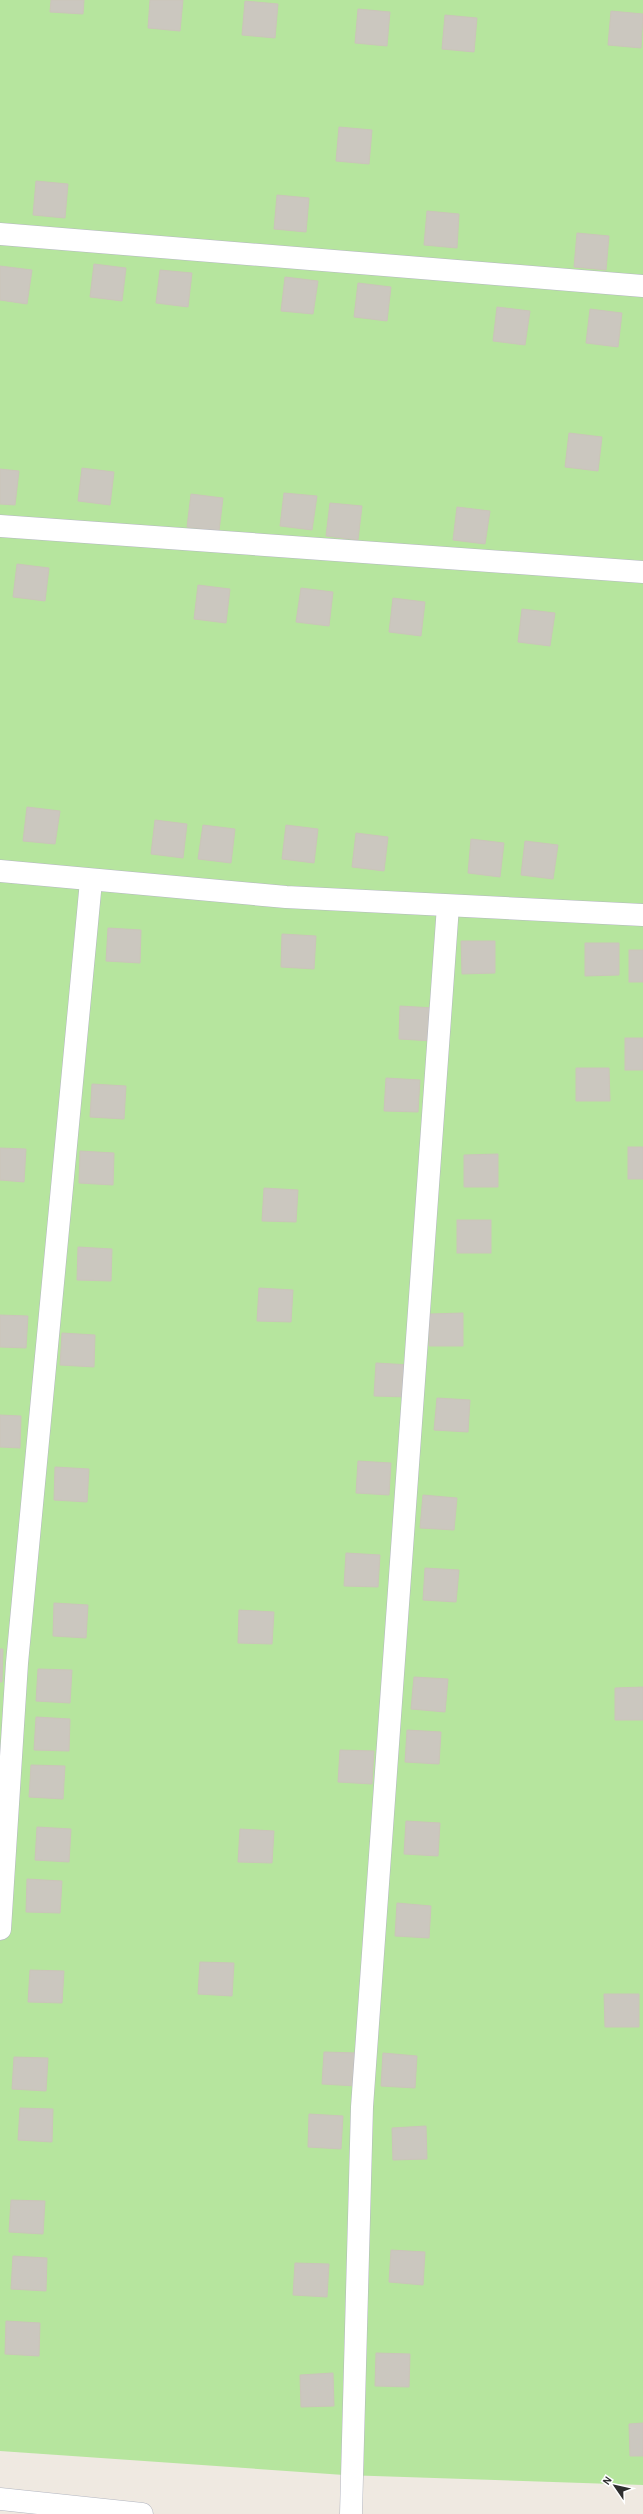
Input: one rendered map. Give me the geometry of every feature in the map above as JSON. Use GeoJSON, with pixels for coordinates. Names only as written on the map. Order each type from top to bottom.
{"type":"FeatureCollection","features":[{"type":"Feature","properties":{"kind":"lane"},"geometry":{"type":"LineString","coordinates":[[0,234],[643,286]]}},
{"type":"Feature","properties":{"kind":"lane"},"geometry":{"type":"LineString","coordinates":[[0,526],[643,572]]}},
{"type":"Feature","properties":{"kind":"lane"},"geometry":{"type":"LineString","coordinates":[[0,871],[286,897],[643,915]]}},
{"type":"Feature","properties":{"kind":"lane"},"geometry":{"type":"LineString","coordinates":[[0,1929],[17,1663],[91,880]]}},
{"type":"Feature","properties":{"kind":"lane"},"geometry":{"type":"LineString","coordinates":[[350,2514],[362,2107],[448,906]]}},
{"type":"Feature","properties":{"kind":"lane"},"geometry":{"type":"LineString","coordinates":[[0,2499],[142,2514]]}},
{"type":"Feature","properties":{"kind":"green space"},"geometry":{"type":"Polygon","coordinates":[[[0,0],[643,0],[643,2485],[344,2475],[0,2451],[0,0]]]}},
{"type":"Feature","properties":{"kind":"building"},"geometry":{"type":"Polygon","coordinates":[[[51,0],[84,0],[83,14],[50,12],[51,0]]]}},
{"type":"Feature","properties":{"kind":"building"},"geometry":{"type":"Polygon","coordinates":[[[150,0],[183,0],[180,31],[148,28],[150,0]]]}},
{"type":"Feature","properties":{"kind":"building"},"geometry":{"type":"Polygon","coordinates":[[[245,1],[278,4],[275,38],[242,35],[245,1]]]}},
{"type":"Feature","properties":{"kind":"building"},"geometry":{"type":"Polygon","coordinates":[[[358,9],[390,12],[387,46],[355,43],[358,9]]]}},
{"type":"Feature","properties":{"kind":"building"},"geometry":{"type":"Polygon","coordinates":[[[611,11],[643,14],[641,48],[608,45],[611,11]]]}},
{"type":"Feature","properties":{"kind":"building"},"geometry":{"type":"Polygon","coordinates":[[[445,15],[477,18],[474,52],[442,49],[445,15]]]}},
{"type":"Feature","properties":{"kind":"building"},"geometry":{"type":"Polygon","coordinates":[[[339,127],[372,130],[369,164],[336,161],[339,127]]]}},
{"type":"Feature","properties":{"kind":"building"},"geometry":{"type":"Polygon","coordinates":[[[36,181],[68,184],[65,218],[33,215],[36,181]]]}},
{"type":"Feature","properties":{"kind":"building"},"geometry":{"type":"Polygon","coordinates":[[[277,195],[309,198],[306,232],[274,229],[277,195]]]}},
{"type":"Feature","properties":{"kind":"building"},"geometry":{"type":"Polygon","coordinates":[[[427,211],[459,214],[457,248],[424,245],[427,211]]]}},
{"type":"Feature","properties":{"kind":"building"},"geometry":{"type":"Polygon","coordinates":[[[577,233],[609,236],[606,270],[574,267],[577,233]]]}},
{"type":"Feature","properties":{"kind":"building"},"geometry":{"type":"Polygon","coordinates":[[[94,264],[126,268],[122,301],[90,297],[94,264]]]}},
{"type":"Feature","properties":{"kind":"building"},"geometry":{"type":"Polygon","coordinates":[[[0,266],[32,270],[27,304],[0,300],[0,266]]]}},
{"type":"Feature","properties":{"kind":"building"},"geometry":{"type":"Polygon","coordinates":[[[160,270],[192,273],[188,307],[156,303],[160,270]]]}},
{"type":"Feature","properties":{"kind":"building"},"geometry":{"type":"Polygon","coordinates":[[[285,277],[318,281],[313,314],[281,311],[285,277]]]}},
{"type":"Feature","properties":{"kind":"building"},"geometry":{"type":"Polygon","coordinates":[[[358,283],[391,287],[387,321],[354,317],[358,283]]]}},
{"type":"Feature","properties":{"kind":"building"},"geometry":{"type":"Polygon","coordinates":[[[497,307],[530,311],[525,345],[493,341],[497,307]]]}},
{"type":"Feature","properties":{"kind":"building"},"geometry":{"type":"Polygon","coordinates":[[[590,309],[622,313],[618,347],[586,343],[590,309]]]}},
{"type":"Feature","properties":{"kind":"building"},"geometry":{"type":"Polygon","coordinates":[[[569,433],[602,437],[598,471],[565,467],[569,433]]]}},
{"type":"Feature","properties":{"kind":"building"},"geometry":{"type":"Polygon","coordinates":[[[82,468],[114,472],[110,505],[78,501],[82,468]]]}},
{"type":"Feature","properties":{"kind":"building"},"geometry":{"type":"Polygon","coordinates":[[[0,469],[19,471],[15,505],[0,504],[0,469]]]}},
{"type":"Feature","properties":{"kind":"building"},"geometry":{"type":"Polygon","coordinates":[[[284,493],[317,496],[312,530],[280,526],[284,493]]]}},
{"type":"Feature","properties":{"kind":"building"},"geometry":{"type":"Polygon","coordinates":[[[191,494],[223,498],[219,531],[187,527],[191,494]]]}},
{"type":"Feature","properties":{"kind":"building"},"geometry":{"type":"Polygon","coordinates":[[[330,503],[362,506],[358,540],[326,536],[330,503]]]}},
{"type":"Feature","properties":{"kind":"building"},"geometry":{"type":"Polygon","coordinates":[[[457,507],[490,511],[485,544],[453,540],[457,507]]]}},
{"type":"Feature","properties":{"kind":"building"},"geometry":{"type":"Polygon","coordinates":[[[17,564],[49,568],[45,601],[13,597],[17,564]]]}},
{"type":"Feature","properties":{"kind":"building"},"geometry":{"type":"Polygon","coordinates":[[[198,585],[230,589],[226,623],[194,619],[198,585]]]}},
{"type":"Feature","properties":{"kind":"building"},"geometry":{"type":"Polygon","coordinates":[[[301,588],[333,592],[329,626],[296,622],[301,588]]]}},
{"type":"Feature","properties":{"kind":"building"},"geometry":{"type":"Polygon","coordinates":[[[393,598],[425,602],[421,636],[389,632],[393,598]]]}},
{"type":"Feature","properties":{"kind":"building"},"geometry":{"type":"Polygon","coordinates":[[[522,609],[555,613],[550,646],[518,642],[522,609]]]}},
{"type":"Feature","properties":{"kind":"building"},"geometry":{"type":"Polygon","coordinates":[[[27,807],[60,811],[55,844],[23,841],[27,807]]]}},
{"type":"Feature","properties":{"kind":"building"},"geometry":{"type":"Polygon","coordinates":[[[155,820],[187,824],[183,858],[151,854],[155,820]]]}},
{"type":"Feature","properties":{"kind":"building"},"geometry":{"type":"Polygon","coordinates":[[[203,825],[235,829],[231,863],[198,859],[203,825]]]}},
{"type":"Feature","properties":{"kind":"building"},"geometry":{"type":"Polygon","coordinates":[[[286,825],[318,829],[314,863],[282,859],[286,825]]]}},
{"type":"Feature","properties":{"kind":"building"},"geometry":{"type":"Polygon","coordinates":[[[356,833],[388,837],[384,871],[352,867],[356,833]]]}},
{"type":"Feature","properties":{"kind":"building"},"geometry":{"type":"Polygon","coordinates":[[[471,839],[504,843],[500,877],[468,873],[471,839]]]}},
{"type":"Feature","properties":{"kind":"building"},"geometry":{"type":"Polygon","coordinates":[[[525,841],[558,845],[553,879],[521,875],[525,841]]]}},
{"type":"Feature","properties":{"kind":"building"},"geometry":{"type":"Polygon","coordinates":[[[108,928],[141,930],[140,963],[106,961],[108,928]]]}},
{"type":"Feature","properties":{"kind":"building"},"geometry":{"type":"Polygon","coordinates":[[[282,934],[316,936],[314,969],[281,967],[282,934]]]}},
{"type":"Feature","properties":{"kind":"building"},"geometry":{"type":"Polygon","coordinates":[[[461,941],[495,941],[495,973],[462,974],[461,941]]]}},
{"type":"Feature","properties":{"kind":"building"},"geometry":{"type":"Polygon","coordinates":[[[585,943],[619,943],[619,975],[585,976],[585,943]]]}},
{"type":"Feature","properties":{"kind":"building"},"geometry":{"type":"Polygon","coordinates":[[[629,950],[643,950],[643,982],[629,982],[629,950]]]}},
{"type":"Feature","properties":{"kind":"building"},"geometry":{"type":"Polygon","coordinates":[[[400,1006],[434,1008],[433,1041],[399,1039],[400,1006]]]}},
{"type":"Feature","properties":{"kind":"building"},"geometry":{"type":"Polygon","coordinates":[[[625,1038],[643,1038],[643,1070],[625,1070],[625,1038]]]}},
{"type":"Feature","properties":{"kind":"building"},"geometry":{"type":"Polygon","coordinates":[[[576,1068],[609,1068],[610,1101],[576,1101],[576,1068]]]}},
{"type":"Feature","properties":{"kind":"building"},"geometry":{"type":"Polygon","coordinates":[[[386,1078],[420,1080],[418,1112],[384,1111],[386,1078]]]}},
{"type":"Feature","properties":{"kind":"building"},"geometry":{"type":"Polygon","coordinates":[[[92,1084],[126,1086],[124,1119],[90,1117],[92,1084]]]}},
{"type":"Feature","properties":{"kind":"building"},"geometry":{"type":"Polygon","coordinates":[[[628,1147],[643,1147],[643,1179],[628,1179],[628,1147]]]}},
{"type":"Feature","properties":{"kind":"building"},"geometry":{"type":"Polygon","coordinates":[[[0,1148],[26,1149],[24,1182],[0,1180],[0,1148]]]}},
{"type":"Feature","properties":{"kind":"building"},"geometry":{"type":"Polygon","coordinates":[[[80,1151],[114,1153],[113,1185],[79,1183],[80,1151]]]}},
{"type":"Feature","properties":{"kind":"building"},"geometry":{"type":"Polygon","coordinates":[[[498,1154],[498,1187],[464,1187],[464,1155],[498,1154]]]}},
{"type":"Feature","properties":{"kind":"building"},"geometry":{"type":"Polygon","coordinates":[[[264,1188],[298,1190],[296,1222],[262,1221],[264,1188]]]}},
{"type":"Feature","properties":{"kind":"building"},"geometry":{"type":"Polygon","coordinates":[[[457,1220],[491,1220],[491,1253],[457,1253],[457,1220]]]}},
{"type":"Feature","properties":{"kind":"building"},"geometry":{"type":"Polygon","coordinates":[[[78,1247],[112,1249],[111,1281],[77,1280],[78,1247]]]}},
{"type":"Feature","properties":{"kind":"building"},"geometry":{"type":"Polygon","coordinates":[[[259,1288],[293,1290],[291,1322],[257,1321],[259,1288]]]}},
{"type":"Feature","properties":{"kind":"building"},"geometry":{"type":"Polygon","coordinates":[[[463,1313],[463,1346],[429,1346],[429,1314],[463,1313]]]}},
{"type":"Feature","properties":{"kind":"building"},"geometry":{"type":"Polygon","coordinates":[[[0,1315],[28,1316],[26,1348],[0,1347],[0,1315]]]}},
{"type":"Feature","properties":{"kind":"building"},"geometry":{"type":"Polygon","coordinates":[[[62,1333],[95,1335],[94,1367],[60,1365],[62,1333]]]}},
{"type":"Feature","properties":{"kind":"building"},"geometry":{"type":"Polygon","coordinates":[[[376,1363],[410,1365],[408,1397],[374,1396],[376,1363]]]}},
{"type":"Feature","properties":{"kind":"building"},"geometry":{"type":"Polygon","coordinates":[[[437,1398],[470,1400],[468,1432],[434,1430],[437,1398]]]}},
{"type":"Feature","properties":{"kind":"building"},"geometry":{"type":"Polygon","coordinates":[[[0,1415],[21,1416],[20,1448],[0,1447],[0,1415]]]}},
{"type":"Feature","properties":{"kind":"building"},"geometry":{"type":"Polygon","coordinates":[[[358,1461],[391,1463],[389,1495],[356,1493],[358,1461]]]}},
{"type":"Feature","properties":{"kind":"building"},"geometry":{"type":"Polygon","coordinates":[[[55,1467],[89,1469],[87,1502],[54,1500],[55,1467]]]}},
{"type":"Feature","properties":{"kind":"building"},"geometry":{"type":"Polygon","coordinates":[[[423,1495],[457,1498],[454,1530],[420,1528],[423,1495]]]}},
{"type":"Feature","properties":{"kind":"building"},"geometry":{"type":"Polygon","coordinates":[[[346,1553],[380,1555],[378,1587],[344,1586],[346,1553]]]}},
{"type":"Feature","properties":{"kind":"building"},"geometry":{"type":"Polygon","coordinates":[[[425,1568],[459,1570],[456,1602],[423,1600],[425,1568]]]}},
{"type":"Feature","properties":{"kind":"building"},"geometry":{"type":"Polygon","coordinates":[[[54,1603],[88,1605],[86,1638],[53,1636],[54,1603]]]}},
{"type":"Feature","properties":{"kind":"building"},"geometry":{"type":"Polygon","coordinates":[[[239,1610],[274,1612],[272,1644],[238,1643],[239,1610]]]}},
{"type":"Feature","properties":{"kind":"building"},"geometry":{"type":"Polygon","coordinates":[[[0,1649],[3,1649],[2,1682],[0,1682],[0,1649]]]}},
{"type":"Feature","properties":{"kind":"building"},"geometry":{"type":"Polygon","coordinates":[[[38,1669],[72,1670],[70,1703],[36,1701],[38,1669]]]}},
{"type":"Feature","properties":{"kind":"building"},"geometry":{"type":"Polygon","coordinates":[[[414,1677],[448,1679],[445,1712],[411,1709],[414,1677]]]}},
{"type":"Feature","properties":{"kind":"building"},"geometry":{"type":"Polygon","coordinates":[[[643,1687],[643,1720],[615,1720],[615,1688],[643,1687]]]}},
{"type":"Feature","properties":{"kind":"building"},"geometry":{"type":"Polygon","coordinates":[[[36,1717],[70,1719],[69,1751],[34,1750],[36,1717]]]}},
{"type":"Feature","properties":{"kind":"building"},"geometry":{"type":"Polygon","coordinates":[[[407,1730],[441,1732],[439,1764],[405,1762],[407,1730]]]}},
{"type":"Feature","properties":{"kind":"building"},"geometry":{"type":"Polygon","coordinates":[[[340,1750],[374,1751],[372,1784],[338,1782],[340,1750]]]}},
{"type":"Feature","properties":{"kind":"building"},"geometry":{"type":"Polygon","coordinates":[[[31,1765],[65,1766],[63,1799],[29,1797],[31,1765]]]}},
{"type":"Feature","properties":{"kind":"building"},"geometry":{"type":"Polygon","coordinates":[[[406,1821],[440,1823],[438,1856],[404,1854],[406,1821]]]}},
{"type":"Feature","properties":{"kind":"building"},"geometry":{"type":"Polygon","coordinates":[[[37,1827],[71,1829],[69,1862],[35,1860],[37,1827]]]}},
{"type":"Feature","properties":{"kind":"building"},"geometry":{"type":"Polygon","coordinates":[[[240,1829],[274,1831],[272,1863],[238,1862],[240,1829]]]}},
{"type":"Feature","properties":{"kind":"building"},"geometry":{"type":"Polygon","coordinates":[[[27,1879],[62,1881],[60,1913],[26,1912],[27,1879]]]}},
{"type":"Feature","properties":{"kind":"building"},"geometry":{"type":"Polygon","coordinates":[[[397,1903],[431,1906],[429,1938],[395,1936],[397,1903]]]}},
{"type":"Feature","properties":{"kind":"building"},"geometry":{"type":"Polygon","coordinates":[[[200,1962],[234,1963],[232,1996],[198,1994],[200,1962]]]}},
{"type":"Feature","properties":{"kind":"building"},"geometry":{"type":"Polygon","coordinates":[[[30,1970],[64,1971],[62,2003],[28,2002],[30,1970]]]}},
{"type":"Feature","properties":{"kind":"building"},"geometry":{"type":"Polygon","coordinates":[[[604,1994],[639,1994],[639,2027],[605,2027],[604,1994]]]}},
{"type":"Feature","properties":{"kind":"building"},"geometry":{"type":"Polygon","coordinates":[[[324,2052],[358,2053],[356,2086],[322,2084],[324,2052]]]}},
{"type":"Feature","properties":{"kind":"building"},"geometry":{"type":"Polygon","coordinates":[[[383,2053],[417,2056],[415,2088],[381,2086],[383,2053]]]}},
{"type":"Feature","properties":{"kind":"building"},"geometry":{"type":"Polygon","coordinates":[[[14,2057],[48,2058],[46,2091],[12,2089],[14,2057]]]}},
{"type":"Feature","properties":{"kind":"building"},"geometry":{"type":"Polygon","coordinates":[[[20,2108],[53,2109],[52,2142],[18,2140],[20,2108]]]}},
{"type":"Feature","properties":{"kind":"building"},"geometry":{"type":"Polygon","coordinates":[[[309,2114],[343,2116],[341,2149],[308,2147],[309,2114]]]}},
{"type":"Feature","properties":{"kind":"building"},"geometry":{"type":"Polygon","coordinates":[[[426,2126],[427,2159],[393,2160],[392,2128],[426,2126]]]}},
{"type":"Feature","properties":{"kind":"building"},"geometry":{"type":"Polygon","coordinates":[[[11,2200],[45,2201],[43,2234],[9,2232],[11,2200]]]}},
{"type":"Feature","properties":{"kind":"building"},"geometry":{"type":"Polygon","coordinates":[[[391,2250],[425,2252],[423,2285],[389,2282],[391,2250]]]}},
{"type":"Feature","properties":{"kind":"building"},"geometry":{"type":"Polygon","coordinates":[[[13,2256],[47,2258],[46,2291],[11,2289],[13,2256]]]}},
{"type":"Feature","properties":{"kind":"building"},"geometry":{"type":"Polygon","coordinates":[[[295,2263],[329,2264],[327,2297],[293,2295],[295,2263]]]}},
{"type":"Feature","properties":{"kind":"building"},"geometry":{"type":"Polygon","coordinates":[[[6,2321],[40,2323],[39,2356],[5,2354],[6,2321]]]}},
{"type":"Feature","properties":{"kind":"building"},"geometry":{"type":"Polygon","coordinates":[[[376,2353],[410,2354],[409,2387],[375,2386],[376,2353]]]}},
{"type":"Feature","properties":{"kind":"building"},"geometry":{"type":"Polygon","coordinates":[[[333,2373],[334,2406],[301,2407],[300,2375],[333,2373]]]}},
{"type":"Feature","properties":{"kind":"building"},"geometry":{"type":"Polygon","coordinates":[[[643,2423],[643,2456],[630,2456],[629,2424],[643,2423]]]}}]}
